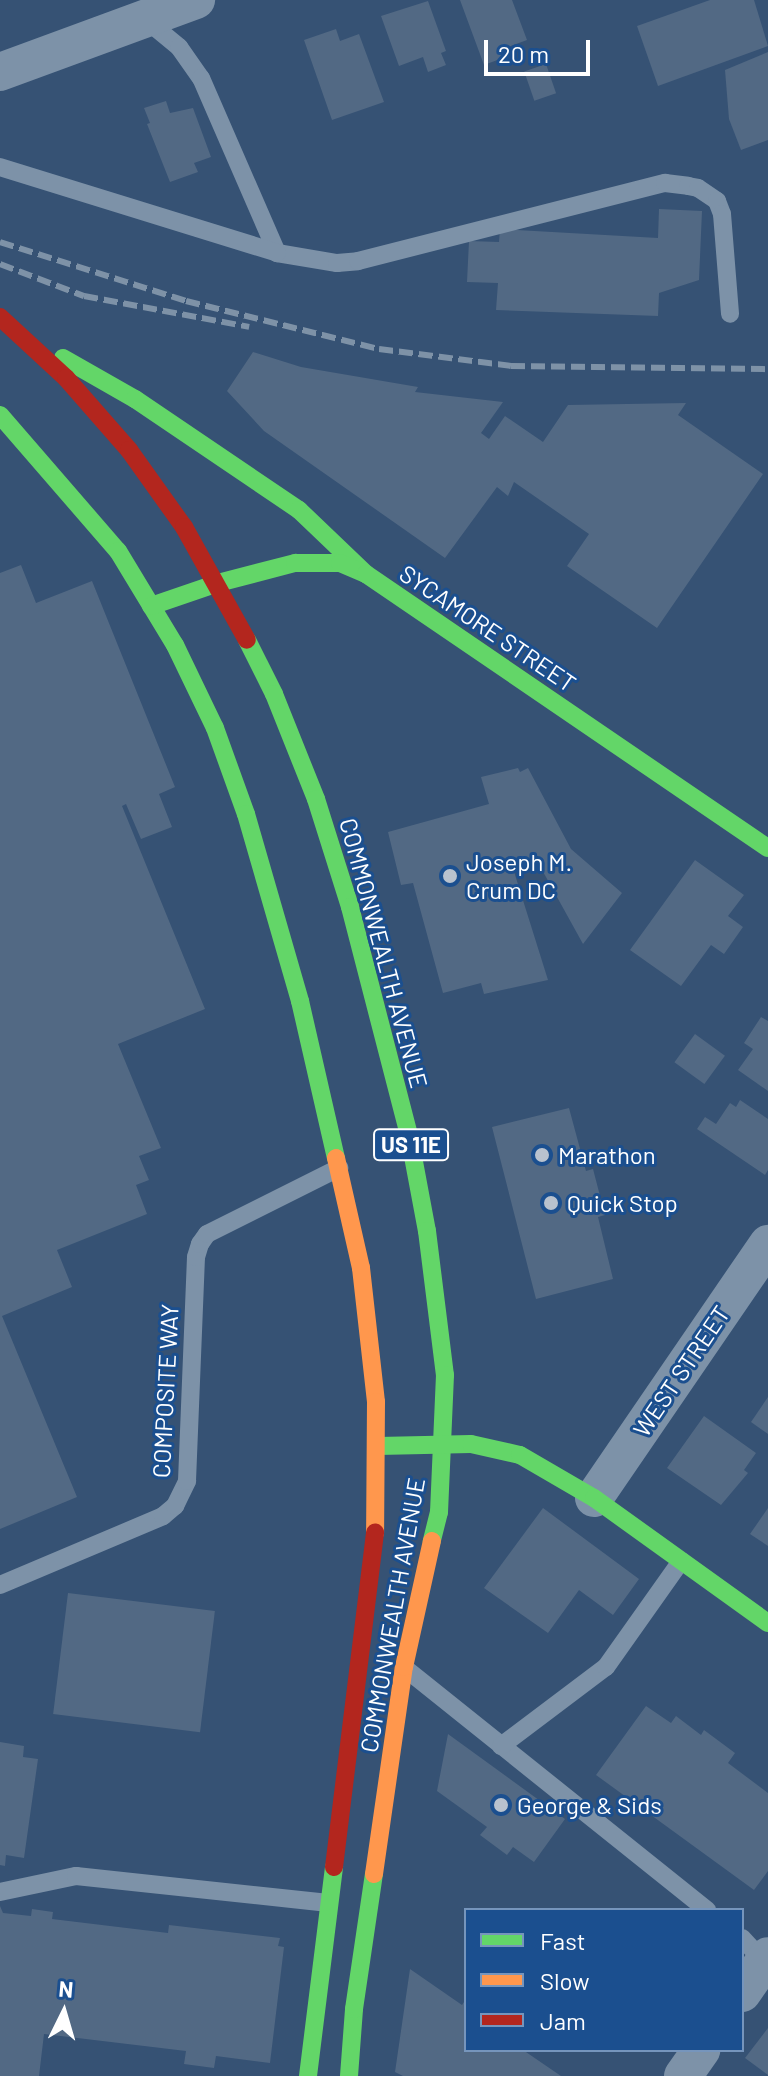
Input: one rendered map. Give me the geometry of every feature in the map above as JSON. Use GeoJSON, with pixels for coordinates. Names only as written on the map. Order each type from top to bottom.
{"type":"FeatureCollection","features":[{"type":"Feature","properties":{"kind":"main road","name":"COMMONWEALTH AVENUE"},"geometry":{"type":"LineString","coordinates":[[0,317],[66,378],[129,450],[184,527],[218,583],[274,694],[316,799],[354,922],[409,1135],[427,1231],[445,1375],[439,1512],[404,1667],[354,2009],[349,2076]]}},
{"type":"Feature","properties":{"kind":"main road"},"geometry":{"type":"LineString","coordinates":[[17,332],[135,399],[299,510],[366,574]]}},
{"type":"Feature","properties":{"kind":"main road","name":"COMMONWEALTH AVENUE"},"geometry":{"type":"LineString","coordinates":[[0,415],[118,551],[175,645],[215,728],[246,814],[300,1001],[361,1268],[373,1364],[378,1446],[375,1531],[308,2076]]}},
{"type":"Feature","properties":{"kind":"main road","name":"SYCAMORE STREET"},"geometry":{"type":"LineString","coordinates":[[151,606],[218,583],[318,561],[340,563],[366,574],[768,848]]}},
{"type":"Feature","properties":{"kind":"main road"},"geometry":{"type":"LineString","coordinates":[[378,1446],[484,1445],[520,1455],[594,1498],[768,1623]]}},
{"type":"Feature","properties":{"kind":"street"},"geometry":{"type":"LineString","coordinates":[[0,72],[139,9],[196,0]]}},
{"type":"Feature","properties":{"kind":"street","name":"WEST STREET"},"geometry":{"type":"LineString","coordinates":[[594,1498],[768,1244]]}},
{"type":"Feature","properties":{"kind":"street"},"geometry":{"type":"LineString","coordinates":[[744,1989],[761,1956]]}},
{"type":"Feature","properties":{"kind":"street"},"geometry":{"type":"LineString","coordinates":[[683,2076],[700,2052]]}},
{"type":"Feature","properties":{"kind":"lane"},"geometry":{"type":"LineString","coordinates":[[139,9],[179,47],[201,78],[277,253]]}},
{"type":"Feature","properties":{"kind":"lane"},"geometry":{"type":"LineString","coordinates":[[0,167],[277,253],[337,263],[358,261],[665,183],[698,188],[717,201],[722,214],[730,314]]}},
{"type":"Feature","properties":{"kind":"lane","name":"COMPOSITE WAY"},"geometry":{"type":"LineString","coordinates":[[0,1585],[163,1516],[175,1506],[187,1481],[196,1257],[200,1244],[207,1234],[339,1168]]}},
{"type":"Feature","properties":{"kind":"lane"},"geometry":{"type":"LineString","coordinates":[[501,1746],[606,1667],[681,1561]]}},
{"type":"Feature","properties":{"kind":"lane"},"geometry":{"type":"LineString","coordinates":[[404,1667],[704,1908]]}},
{"type":"Feature","properties":{"kind":"lane"},"geometry":{"type":"LineString","coordinates":[[0,1892],[76,1876],[329,1903]]}},
{"type":"Feature","properties":{"kind":"building"},"geometry":{"type":"Polygon","coordinates":[[[460,0],[512,0],[527,40],[508,47],[511,55],[484,65],[460,0]]]}},
{"type":"Feature","properties":{"kind":"building"},"geometry":{"type":"Polygon","coordinates":[[[710,0],[754,0],[768,46],[658,86],[637,26],[710,0]]]}},
{"type":"Feature","properties":{"kind":"building"},"geometry":{"type":"Polygon","coordinates":[[[428,1],[446,51],[441,53],[446,65],[428,72],[423,57],[399,66],[381,16],[428,1]]]}},
{"type":"Feature","properties":{"kind":"building"},"geometry":{"type":"Polygon","coordinates":[[[336,29],[340,41],[359,34],[384,102],[332,120],[304,40],[336,29]]]}},
{"type":"Feature","properties":{"kind":"building"},"geometry":{"type":"Polygon","coordinates":[[[768,52],[768,140],[741,150],[729,119],[725,70],[768,52]]]}},
{"type":"Feature","properties":{"kind":"building"},"geometry":{"type":"Polygon","coordinates":[[[546,64],[556,93],[534,101],[524,71],[546,64]]]}},
{"type":"Feature","properties":{"kind":"building"},"geometry":{"type":"Polygon","coordinates":[[[166,101],[170,113],[193,108],[211,157],[194,163],[198,172],[170,182],[147,124],[150,123],[144,108],[166,101]]]}},
{"type":"Feature","properties":{"kind":"building"},"geometry":{"type":"Polygon","coordinates":[[[659,209],[702,211],[699,280],[659,293],[658,316],[496,310],[498,283],[467,282],[469,241],[499,242],[500,229],[658,238],[659,209]]]}},
{"type":"Feature","properties":{"kind":"building"},"geometry":{"type":"Polygon","coordinates":[[[253,352],[301,367],[418,387],[415,392],[503,402],[481,433],[489,439],[505,416],[543,442],[568,405],[686,403],[678,415],[763,474],[657,628],[567,566],[589,534],[514,482],[508,496],[497,487],[445,558],[264,431],[227,391],[253,352]]]}},
{"type":"Feature","properties":{"kind":"building"},"geometry":{"type":"Polygon","coordinates":[[[21,565],[36,603],[92,581],[175,787],[159,794],[172,827],[141,839],[126,804],[122,806],[205,1009],[118,1044],[161,1148],[139,1156],[149,1180],[136,1185],[147,1214],[57,1250],[72,1287],[2,1316],[77,1497],[0,1529],[0,573],[21,565]]]}},
{"type":"Feature","properties":{"kind":"building"},"geometry":{"type":"Polygon","coordinates":[[[518,768],[520,772],[528,768],[571,849],[622,893],[583,944],[536,859],[511,862],[548,980],[484,994],[481,983],[443,993],[413,883],[401,885],[388,832],[489,804],[481,777],[518,768]]]}},
{"type":"Feature","properties":{"kind":"building"},"geometry":{"type":"Polygon","coordinates":[[[695,860],[744,895],[728,916],[743,927],[724,954],[711,945],[681,986],[630,950],[695,860]]]}},
{"type":"Feature","properties":{"kind":"building"},"geometry":{"type":"Polygon","coordinates":[[[761,1017],[768,1021],[768,1091],[738,1070],[753,1049],[744,1043],[761,1017]]]}},
{"type":"Feature","properties":{"kind":"building"},"geometry":{"type":"Polygon","coordinates":[[[695,1034],[725,1056],[704,1084],[674,1062],[695,1034]]]}},
{"type":"Feature","properties":{"kind":"building"},"geometry":{"type":"Polygon","coordinates":[[[740,1100],[768,1119],[768,1170],[765,1175],[697,1129],[705,1117],[716,1124],[730,1103],[736,1107],[740,1100]]]}},
{"type":"Feature","properties":{"kind":"building"},"geometry":{"type":"Polygon","coordinates":[[[569,1108],[586,1171],[593,1169],[605,1215],[598,1217],[613,1279],[536,1299],[492,1127],[569,1108]]]}},
{"type":"Feature","properties":{"kind":"building"},"geometry":{"type":"Polygon","coordinates":[[[768,1397],[768,1434],[751,1422],[768,1397]]]}},
{"type":"Feature","properties":{"kind":"building"},"geometry":{"type":"Polygon","coordinates":[[[704,1416],[756,1453],[744,1470],[748,1473],[721,1505],[667,1468],[704,1416]]]}},
{"type":"Feature","properties":{"kind":"building"},"geometry":{"type":"Polygon","coordinates":[[[543,1508],[639,1579],[613,1615],[579,1590],[548,1633],[484,1588],[543,1508]]]}},
{"type":"Feature","properties":{"kind":"building"},"geometry":{"type":"Polygon","coordinates":[[[768,1508],[768,1546],[750,1534],[768,1508]]]}},
{"type":"Feature","properties":{"kind":"building"},"geometry":{"type":"Polygon","coordinates":[[[68,1593],[215,1611],[200,1732],[53,1714],[68,1593]]]}},
{"type":"Feature","properties":{"kind":"building"},"geometry":{"type":"Polygon","coordinates":[[[646,1706],[671,1723],[676,1716],[701,1735],[704,1730],[735,1753],[728,1763],[768,1793],[768,1871],[754,1890],[596,1775],[646,1706]]]}},
{"type":"Feature","properties":{"kind":"building","name":"George & Sids"},"geometry":{"type":"Polygon","coordinates":[[[448,1734],[565,1819],[534,1862],[513,1847],[507,1855],[480,1835],[487,1827],[437,1791],[448,1734]]]}},
{"type":"Feature","properties":{"kind":"building"},"geometry":{"type":"Polygon","coordinates":[[[0,1742],[24,1746],[23,1757],[38,1759],[24,1858],[6,1855],[5,1866],[0,1865],[0,1742]]]}},
{"type":"Feature","properties":{"kind":"building"},"geometry":{"type":"Polygon","coordinates":[[[0,1906],[3,1913],[31,1916],[32,1909],[53,1912],[52,1919],[168,1933],[169,1925],[280,1938],[278,1946],[284,1947],[270,2063],[216,2056],[214,2068],[184,2064],[186,2051],[44,2034],[39,2076],[0,2076],[0,1906]]]}},
{"type":"Feature","properties":{"kind":"building"},"geometry":{"type":"Polygon","coordinates":[[[410,1969],[462,2005],[464,2002],[464,2052],[526,2052],[561,2076],[403,2076],[395,2072],[410,1969]]]}},
{"type":"Feature","properties":{"kind":"building"},"geometry":{"type":"Polygon","coordinates":[[[768,2028],[768,2075],[745,2058],[768,2028]]]}},
{"type":"Feature","properties":{"kind":"railway"},"geometry":{"type":"LineString","coordinates":[[0,242],[186,301],[379,349],[511,366],[768,369]]}},
{"type":"Feature","properties":{"kind":"railway"},"geometry":{"type":"LineString","coordinates":[[0,264],[84,296],[249,327]]}},
{"type":"Feature","properties":{"kind":"traffic: fast"},"geometry":{"type":"LineString","coordinates":[[63,358],[135,399],[299,510],[366,574]]}},
{"type":"Feature","properties":{"kind":"traffic: fast"},"geometry":{"type":"LineString","coordinates":[[0,415],[118,551],[175,645],[215,728],[246,814],[300,1001],[336,1158]]}},
{"type":"Feature","properties":{"kind":"traffic: fast"},"geometry":{"type":"LineString","coordinates":[[151,606],[218,583],[295,563],[340,563],[366,574],[768,848]]}},
{"type":"Feature","properties":{"kind":"traffic: fast"},"geometry":{"type":"LineString","coordinates":[[247,640],[274,694],[316,799],[350,907],[409,1135],[427,1231],[445,1375],[439,1512],[432,1541]]}},
{"type":"Feature","properties":{"kind":"traffic: fast"},"geometry":{"type":"LineString","coordinates":[[378,1446],[471,1444],[520,1455],[594,1498],[768,1623]]}},
{"type":"Feature","properties":{"kind":"traffic: fast"},"geometry":{"type":"LineString","coordinates":[[308,2076],[334,1867]]}},
{"type":"Feature","properties":{"kind":"traffic: fast"},"geometry":{"type":"LineString","coordinates":[[349,2076],[354,2009],[374,1874]]}},
{"type":"Feature","properties":{"kind":"traffic: slow"},"geometry":{"type":"LineString","coordinates":[[336,1158],[361,1268],[376,1402],[375,1533]]}},
{"type":"Feature","properties":{"kind":"traffic: slow"},"geometry":{"type":"LineString","coordinates":[[374,1874],[404,1667],[432,1541]]}},
{"type":"Feature","properties":{"kind":"traffic: jam"},"geometry":{"type":"LineString","coordinates":[[0,317],[66,378],[129,450],[184,527],[247,640]]}},
{"type":"Feature","properties":{"kind":"traffic: jam"},"geometry":{"type":"LineString","coordinates":[[334,1867],[375,1533]]}},
{"type":"Feature","properties":{"kind":"place","name":"Joseph M. Crum DC"},"geometry":{"type":"Point","coordinates":[450,876]}},
{"type":"Feature","properties":{"kind":"place","name":"Marathon"},"geometry":{"type":"Point","coordinates":[542,1155]}},
{"type":"Feature","properties":{"kind":"place","name":"Quick Stop"},"geometry":{"type":"Point","coordinates":[551,1203]}},
{"type":"Feature","properties":{"kind":"place","name":"George & Sids"},"geometry":{"type":"Point","coordinates":[501,1805]}}]}
